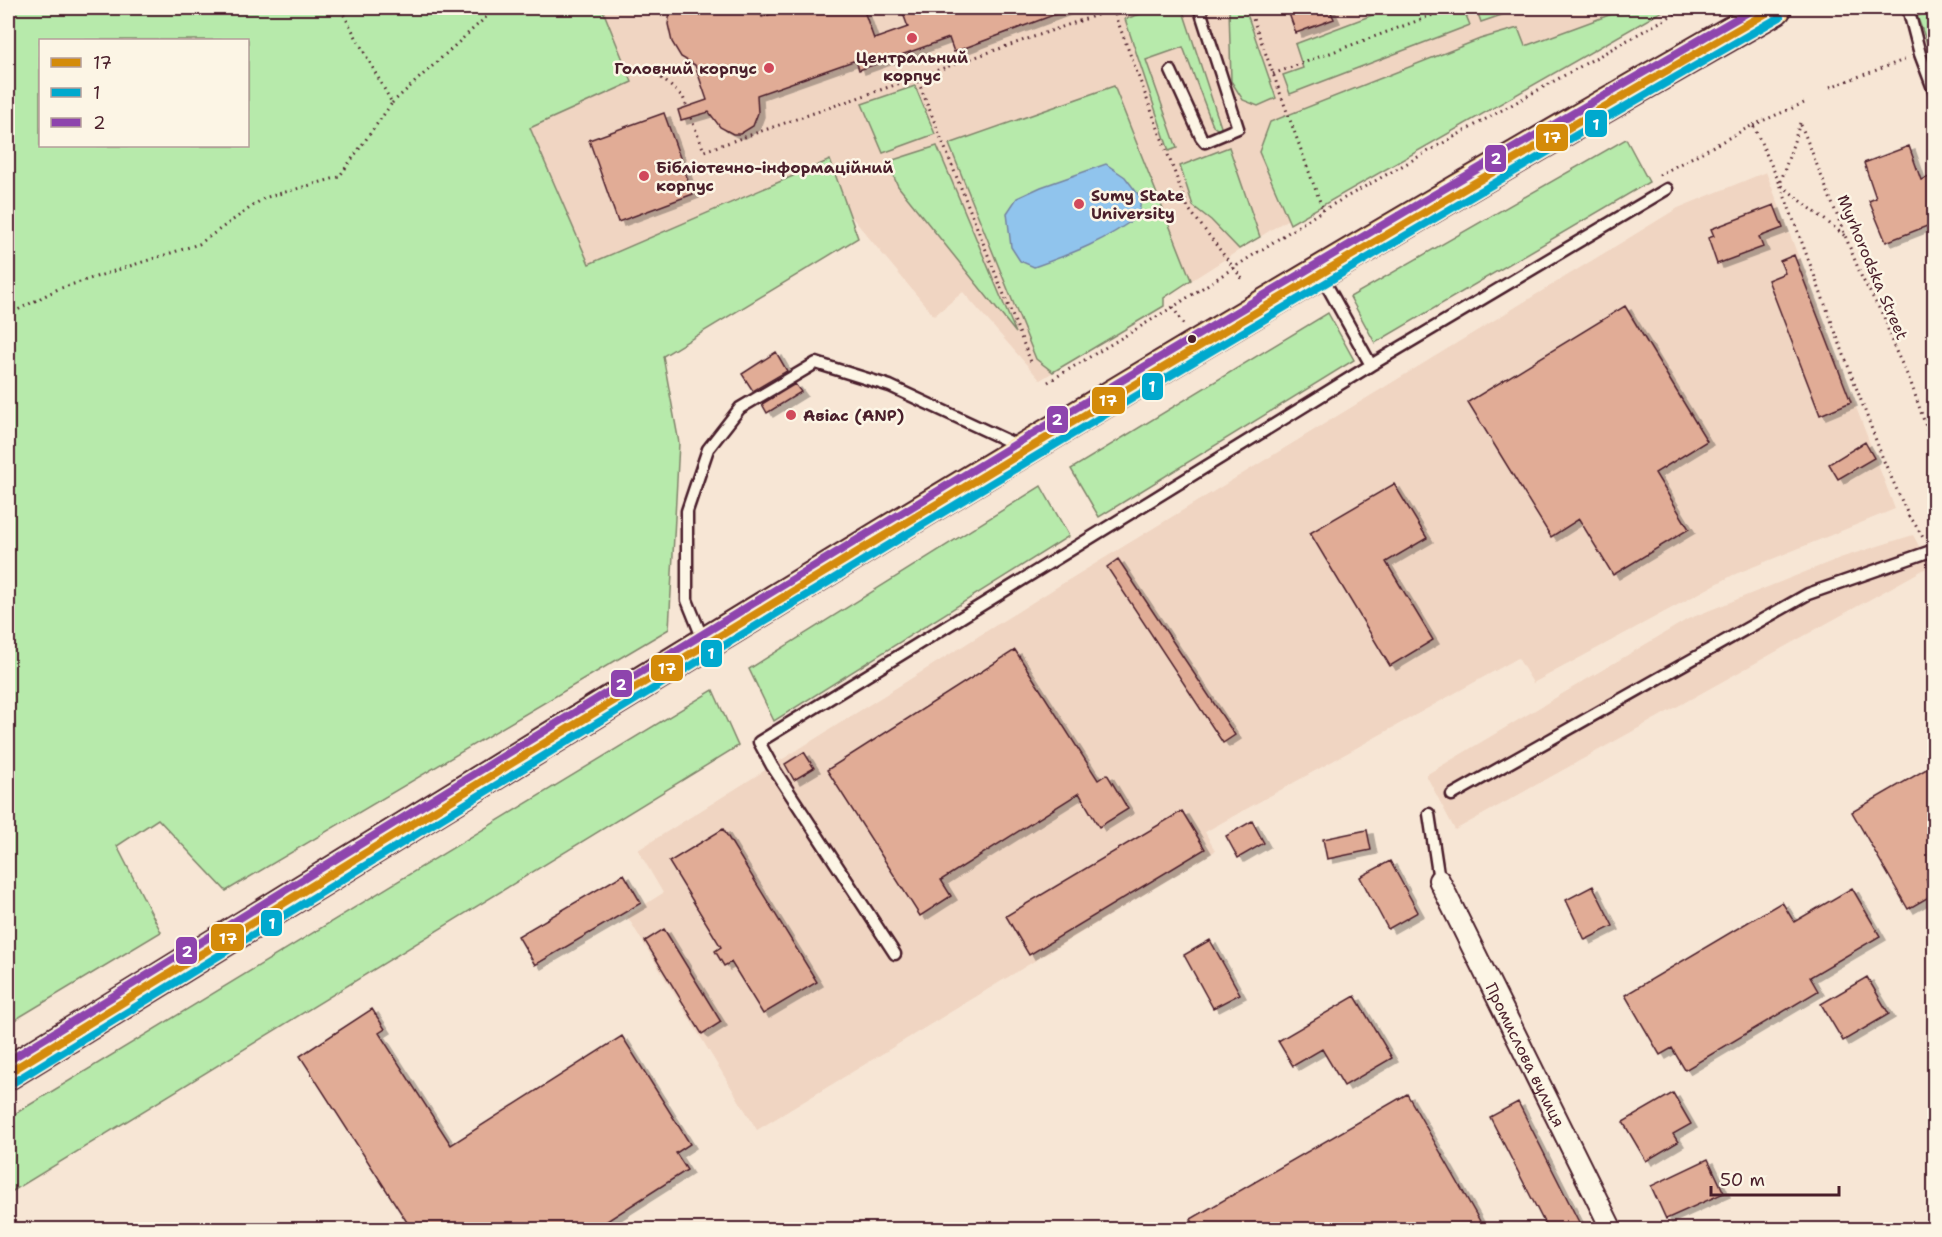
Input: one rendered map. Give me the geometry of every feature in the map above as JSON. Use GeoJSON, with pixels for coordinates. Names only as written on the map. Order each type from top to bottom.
{"type":"FeatureCollection","features":[{"type":"Feature","properties":{"kind":"main road"},"geometry":{"type":"LineString","coordinates":[[8,1073],[1026,449],[1617,97],[1775,8]]}},
{"type":"Feature","properties":{"kind":"street","name":"Промислова вулиця"},"geometry":{"type":"LineString","coordinates":[[1439,880],[1612,1230]]}},
{"type":"Feature","properties":{"kind":"lane"},"geometry":{"type":"LineString","coordinates":[[1908,8],[1920,54],[1935,91]]}},
{"type":"Feature","properties":{"kind":"lane"},"geometry":{"type":"LineString","coordinates":[[1171,71],[1200,137],[1205,142],[1238,128],[1200,10]]}},
{"type":"Feature","properties":{"kind":"lane"},"geometry":{"type":"LineString","coordinates":[[894,954],[772,766],[759,742],[1371,365],[1667,189]]}},
{"type":"Feature","properties":{"kind":"lane"},"geometry":{"type":"LineString","coordinates":[[1319,273],[1371,365]]}},
{"type":"Feature","properties":{"kind":"lane"},"geometry":{"type":"LineString","coordinates":[[705,645],[687,600],[687,511],[708,449],[740,408],[816,363],[890,386],[1026,449]]}},
{"type":"Feature","properties":{"kind":"lane"},"geometry":{"type":"LineString","coordinates":[[1452,795],[1808,594],[1933,551]]}},
{"type":"Feature","properties":{"kind":"lane"},"geometry":{"type":"LineString","coordinates":[[1429,814],[1439,880]]}},
{"type":"Feature","properties":{"kind":"path"},"geometry":{"type":"LineString","coordinates":[[340,8],[392,103]]}},
{"type":"Feature","properties":{"kind":"path"},"geometry":{"type":"LineString","coordinates":[[8,315],[58,290],[199,244],[264,198],[339,177],[392,103],[496,8]]}},
{"type":"Feature","properties":{"kind":"path"},"geometry":{"type":"LineString","coordinates":[[691,118],[704,151],[1115,8],[1188,208],[1243,280]]}},
{"type":"Feature","properties":{"kind":"path"},"geometry":{"type":"LineString","coordinates":[[1249,8],[1323,210]]}},
{"type":"Feature","properties":{"kind":"path"},"geometry":{"type":"LineString","coordinates":[[1273,74],[1452,8]]}},
{"type":"Feature","properties":{"kind":"path"},"geometry":{"type":"LineString","coordinates":[[1048,382],[1323,210],[1685,8]]}},
{"type":"Feature","properties":{"kind":"path"},"geometry":{"type":"LineString","coordinates":[[1830,87],[1920,54]]}},
{"type":"Feature","properties":{"kind":"path"},"geometry":{"type":"LineString","coordinates":[[657,74],[683,97],[687,107]]}},
{"type":"Feature","properties":{"kind":"path"},"geometry":{"type":"LineString","coordinates":[[916,76],[1031,362]]}},
{"type":"Feature","properties":{"kind":"path"},"geometry":{"type":"LineString","coordinates":[[1659,175],[1753,125],[1804,103]]}},
{"type":"Feature","properties":{"kind":"path","name":"Myrhorodska Street"},"geometry":{"type":"LineString","coordinates":[[1780,184],[1800,123],[1862,278],[1884,317],[1893,345],[1911,384],[1935,455]]}},
{"type":"Feature","properties":{"kind":"path"},"geometry":{"type":"LineString","coordinates":[[1753,125],[1780,184],[1883,459],[1909,517],[1933,551]]}},
{"type":"Feature","properties":{"kind":"path"},"geometry":{"type":"LineString","coordinates":[[1780,184],[1845,236]]}},
{"type":"Feature","properties":{"kind":"shaded area","name":"Sumy State University"},"geometry":{"type":"Polygon","coordinates":[[[602,8],[1666,8],[1329,193],[1164,298],[1164,306],[1040,380],[963,292],[934,316],[850,215],[830,160],[589,264],[530,128],[632,82],[602,8]]]}},
{"type":"Feature","properties":{"kind":"shaded area"},"geometry":{"type":"Polygon","coordinates":[[[1766,172],[1895,509],[1733,575],[1533,683],[1518,658],[1205,832],[1215,851],[757,1130],[627,916],[663,893],[638,850],[1057,587],[1678,208],[1766,172]]]}},
{"type":"Feature","properties":{"kind":"shaded area"},"geometry":{"type":"Polygon","coordinates":[[[1913,535],[1930,566],[1455,830],[1426,775],[1688,619],[1840,558],[1913,535]]]}},
{"type":"Feature","properties":{"kind":"green space"},"geometry":{"type":"Polygon","coordinates":[[[8,8],[602,8],[632,82],[530,128],[589,264],[830,160],[858,238],[663,356],[679,443],[669,629],[226,891],[158,819],[117,846],[161,932],[8,1024],[8,8]]]}},
{"type":"Feature","properties":{"kind":"green space"},"geometry":{"type":"Polygon","coordinates":[[[1159,8],[1182,8],[1223,133],[1213,126],[1183,47],[1146,60],[1177,148],[1169,151],[1125,19],[1159,8]]]}},
{"type":"Feature","properties":{"kind":"green space"},"geometry":{"type":"Polygon","coordinates":[[[1229,8],[1245,8],[1276,98],[1258,106],[1243,100],[1231,81],[1229,8]]]}},
{"type":"Feature","properties":{"kind":"green space"},"geometry":{"type":"Polygon","coordinates":[[[1391,8],[1463,8],[1470,25],[1290,94],[1283,75],[1303,68],[1295,44],[1391,8]]]}},
{"type":"Feature","properties":{"kind":"green space"},"geometry":{"type":"Polygon","coordinates":[[[1476,8],[1522,8],[1481,22],[1476,8]]]}},
{"type":"Feature","properties":{"kind":"green space"},"geometry":{"type":"Polygon","coordinates":[[[1628,8],[1668,8],[1290,224],[1259,152],[1270,122],[1480,39],[1518,28],[1525,46],[1628,8]]]}},
{"type":"Feature","properties":{"kind":"green space"},"geometry":{"type":"Polygon","coordinates":[[[1934,10],[1934,55],[1932,56],[1917,16],[1934,10]]]}},
{"type":"Feature","properties":{"kind":"green space"},"geometry":{"type":"Polygon","coordinates":[[[915,86],[935,134],[883,153],[862,104],[915,86]]]}},
{"type":"Feature","properties":{"kind":"green space"},"geometry":{"type":"Polygon","coordinates":[[[1114,86],[1191,280],[1164,298],[1164,306],[1053,372],[1036,359],[949,144],[1114,86]]]}},
{"type":"Feature","properties":{"kind":"green space"},"geometry":{"type":"Polygon","coordinates":[[[1626,139],[1649,182],[1375,343],[1350,297],[1626,139]]]}},
{"type":"Feature","properties":{"kind":"green space"},"geometry":{"type":"Polygon","coordinates":[[[937,146],[1016,333],[898,186],[887,162],[937,146]]]}},
{"type":"Feature","properties":{"kind":"green space"},"geometry":{"type":"Polygon","coordinates":[[[1229,147],[1260,237],[1239,249],[1211,220],[1193,206],[1180,166],[1229,147]]]}},
{"type":"Feature","properties":{"kind":"green space"},"geometry":{"type":"Polygon","coordinates":[[[1328,313],[1354,360],[1099,517],[1071,469],[1328,313]]]}},
{"type":"Feature","properties":{"kind":"green space"},"geometry":{"type":"Polygon","coordinates":[[[1041,486],[1069,536],[774,721],[749,669],[1041,486]]]}},
{"type":"Feature","properties":{"kind":"green space"},"geometry":{"type":"Polygon","coordinates":[[[713,690],[738,746],[8,1194],[8,1118],[713,690]]]}},
{"type":"Feature","properties":{"kind":"water"},"geometry":{"type":"Polygon","coordinates":[[[1106,164],[1125,177],[1141,198],[1139,215],[1115,232],[1062,257],[1034,267],[1020,261],[1011,247],[1007,213],[1017,198],[1106,164]]]}},
{"type":"Feature","properties":{"kind":"building"},"geometry":{"type":"Polygon","coordinates":[[[671,8],[759,8],[762,17],[788,8],[863,8],[874,39],[908,27],[901,8],[1067,8],[1067,10],[954,52],[949,38],[859,70],[856,60],[757,95],[758,113],[753,126],[740,134],[733,134],[720,127],[709,112],[681,120],[678,110],[707,100],[695,65],[681,57],[672,42],[668,24],[671,8]]]}},
{"type":"Feature","properties":{"kind":"building"},"geometry":{"type":"Polygon","coordinates":[[[1287,8],[1329,8],[1334,19],[1296,33],[1287,8]]]}},
{"type":"Feature","properties":{"kind":"building","name":"Бібліотечно-інформаційний корпус"},"geometry":{"type":"Polygon","coordinates":[[[664,113],[693,194],[618,222],[589,140],[664,113]]]}},
{"type":"Feature","properties":{"kind":"building"},"geometry":{"type":"Polygon","coordinates":[[[1909,146],[1921,180],[1935,175],[1935,223],[1886,242],[1869,201],[1876,198],[1864,163],[1909,146]]]}},
{"type":"Feature","properties":{"kind":"building"},"geometry":{"type":"Polygon","coordinates":[[[1774,205],[1783,228],[1759,237],[1763,247],[1717,264],[1708,238],[1714,236],[1711,229],[1774,205]]]}},
{"type":"Feature","properties":{"kind":"building"},"geometry":{"type":"Polygon","coordinates":[[[1794,255],[1851,402],[1820,415],[1768,280],[1785,273],[1780,261],[1794,255]]]}},
{"type":"Feature","properties":{"kind":"building"},"geometry":{"type":"Polygon","coordinates":[[[1625,306],[1707,441],[1655,473],[1689,529],[1613,575],[1579,519],[1551,537],[1468,402],[1625,306]]]}},
{"type":"Feature","properties":{"kind":"building"},"geometry":{"type":"Polygon","coordinates":[[[776,352],[787,371],[753,391],[742,374],[776,352]]]}},
{"type":"Feature","properties":{"kind":"building"},"geometry":{"type":"Polygon","coordinates":[[[795,384],[801,392],[767,413],[762,404],[795,384]]]}},
{"type":"Feature","properties":{"kind":"building"},"geometry":{"type":"Polygon","coordinates":[[[1865,442],[1874,458],[1838,479],[1829,464],[1865,442]]]}},
{"type":"Feature","properties":{"kind":"building"},"geometry":{"type":"Polygon","coordinates":[[[1394,484],[1427,538],[1386,562],[1433,640],[1390,666],[1310,533],[1394,484]]]}},
{"type":"Feature","properties":{"kind":"building"},"geometry":{"type":"Polygon","coordinates":[[[1118,559],[1235,735],[1223,743],[1107,567],[1118,559]]]}},
{"type":"Feature","properties":{"kind":"building"},"geometry":{"type":"Polygon","coordinates":[[[1015,650],[1098,780],[1107,774],[1128,809],[1099,827],[1079,793],[941,880],[951,896],[920,916],[827,770],[1015,650]]]}},
{"type":"Feature","properties":{"kind":"building"},"geometry":{"type":"Polygon","coordinates":[[[804,752],[814,768],[794,780],[785,764],[804,752]]]}},
{"type":"Feature","properties":{"kind":"building"},"geometry":{"type":"Polygon","coordinates":[[[1935,764],[1935,874],[1926,879],[1934,894],[1908,909],[1852,812],[1935,764]]]}},
{"type":"Feature","properties":{"kind":"building"},"geometry":{"type":"Polygon","coordinates":[[[1182,811],[1205,849],[1029,955],[1006,916],[1182,811]]]}},
{"type":"Feature","properties":{"kind":"building"},"geometry":{"type":"Polygon","coordinates":[[[1252,821],[1264,843],[1238,858],[1226,836],[1252,821]]]}},
{"type":"Feature","properties":{"kind":"building"},"geometry":{"type":"Polygon","coordinates":[[[723,829],[817,982],[763,1014],[731,962],[724,966],[715,951],[721,947],[669,862],[723,829]]]}},
{"type":"Feature","properties":{"kind":"building"},"geometry":{"type":"Polygon","coordinates":[[[1367,830],[1371,850],[1327,859],[1323,839],[1367,830]]]}},
{"type":"Feature","properties":{"kind":"building"},"geometry":{"type":"Polygon","coordinates":[[[1390,861],[1418,912],[1388,929],[1360,877],[1390,861]]]}},
{"type":"Feature","properties":{"kind":"building"},"geometry":{"type":"Polygon","coordinates":[[[624,874],[641,903],[535,965],[518,936],[624,874]]]}},
{"type":"Feature","properties":{"kind":"building"},"geometry":{"type":"Polygon","coordinates":[[[1593,886],[1613,926],[1585,940],[1566,900],[1593,886]]]}},
{"type":"Feature","properties":{"kind":"building"},"geometry":{"type":"Polygon","coordinates":[[[1852,888],[1880,936],[1810,977],[1818,991],[1685,1070],[1672,1048],[1660,1055],[1625,995],[1782,902],[1794,922],[1852,888]]]}},
{"type":"Feature","properties":{"kind":"building"},"geometry":{"type":"Polygon","coordinates":[[[664,929],[721,1022],[702,1034],[645,941],[664,929]]]}},
{"type":"Feature","properties":{"kind":"building"},"geometry":{"type":"Polygon","coordinates":[[[1210,940],[1240,994],[1213,1008],[1184,955],[1210,940]]]}},
{"type":"Feature","properties":{"kind":"building"},"geometry":{"type":"Polygon","coordinates":[[[1867,977],[1889,1014],[1843,1041],[1821,1004],[1867,977]]]}},
{"type":"Feature","properties":{"kind":"building"},"geometry":{"type":"Polygon","coordinates":[[[1355,996],[1392,1058],[1344,1086],[1322,1049],[1293,1066],[1278,1041],[1355,996]]]}},
{"type":"Feature","properties":{"kind":"building"},"geometry":{"type":"Polygon","coordinates":[[[372,1009],[385,1029],[379,1033],[451,1145],[622,1036],[690,1144],[676,1153],[687,1170],[593,1230],[412,1230],[300,1056],[372,1009]]]}},
{"type":"Feature","properties":{"kind":"building"},"geometry":{"type":"Polygon","coordinates":[[[1673,1093],[1691,1124],[1673,1134],[1678,1142],[1646,1161],[1623,1122],[1673,1093]]]}},
{"type":"Feature","properties":{"kind":"building"},"geometry":{"type":"Polygon","coordinates":[[[1407,1094],[1485,1230],[1197,1230],[1191,1219],[1407,1094]]]}},
{"type":"Feature","properties":{"kind":"building"},"geometry":{"type":"Polygon","coordinates":[[[1518,1102],[1583,1230],[1548,1230],[1490,1117],[1518,1102]]]}},
{"type":"Feature","properties":{"kind":"building"},"geometry":{"type":"Polygon","coordinates":[[[1708,1159],[1724,1193],[1666,1219],[1651,1186],[1708,1159]]]}},
{"type":"Feature","properties":{"kind":"transit line","name":"2"},"geometry":{"type":"LineString","coordinates":[[8,1061],[877,528],[1315,265],[1755,8]]}},
{"type":"Feature","properties":{"kind":"transit line","name":"17"},"geometry":{"type":"LineString","coordinates":[[8,1073],[888,534],[1330,268],[1775,8]]}},
{"type":"Feature","properties":{"kind":"transit line","name":"1"},"geometry":{"type":"LineString","coordinates":[[14,1082],[893,543],[1335,277],[1780,17]]}},
{"type":"Feature","properties":{"kind":"place","name":"Центральний корпус"},"geometry":{"type":"Point","coordinates":[912,38]}},
{"type":"Feature","properties":{"kind":"place","name":"Головний корпус"},"geometry":{"type":"Point","coordinates":[769,68]}},
{"type":"Feature","properties":{"kind":"place","name":"Бібліотечно-інформаційний корпус"},"geometry":{"type":"Point","coordinates":[644,176]}},
{"type":"Feature","properties":{"kind":"place","name":"Sumy State University"},"geometry":{"type":"Point","coordinates":[1079,204]}},
{"type":"Feature","properties":{"kind":"place","name":"Авіас (ANP)"},"geometry":{"type":"Point","coordinates":[791,415]}}]}
